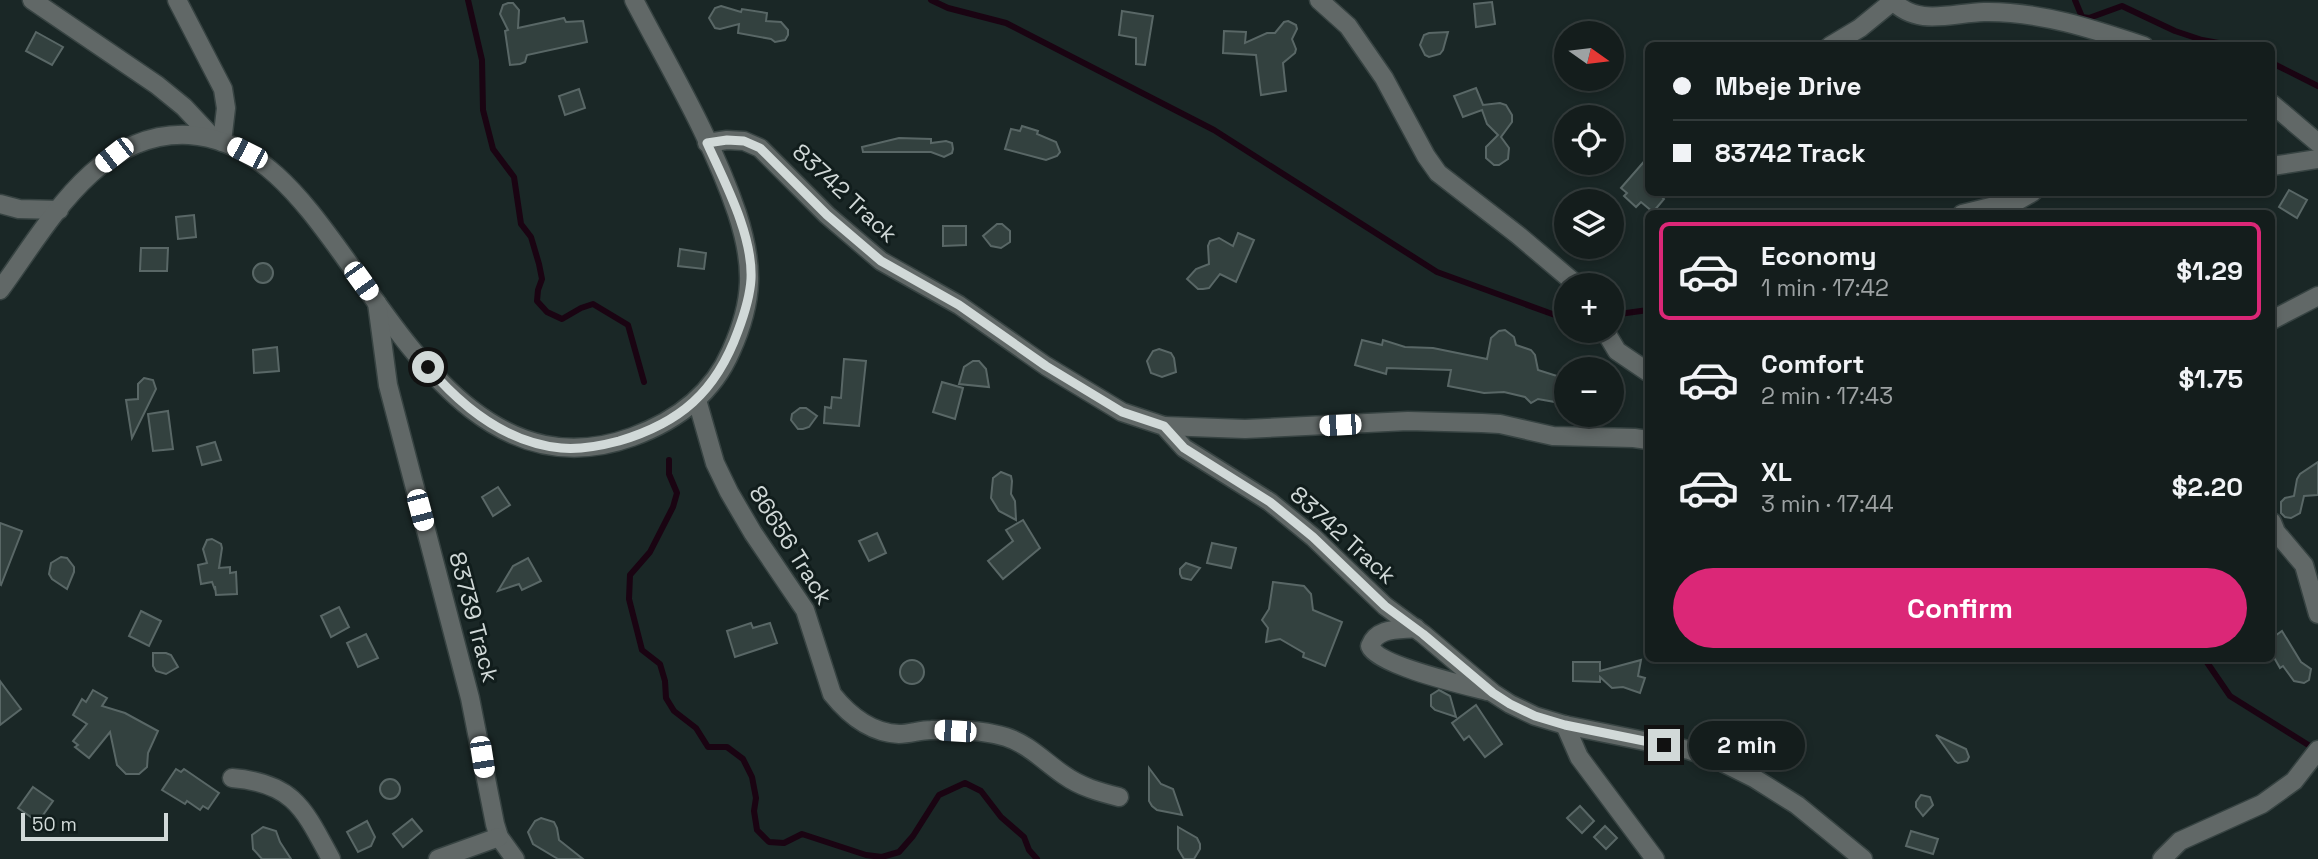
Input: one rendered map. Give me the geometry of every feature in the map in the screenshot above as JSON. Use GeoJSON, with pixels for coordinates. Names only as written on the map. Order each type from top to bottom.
{"type":"FeatureCollection","features":[{"type":"Feature","properties":{"kind":"street"},"geometry":{"type":"LineString","coordinates":[[32,0],[157,85],[218,140]]}},
{"type":"Feature","properties":{"kind":"street"},"geometry":{"type":"LineString","coordinates":[[177,0],[223,89],[226,108],[218,140]]}},
{"type":"Feature","properties":{"kind":"street"},"geometry":{"type":"LineString","coordinates":[[0,290],[59,210],[95,169],[114,155],[131,145],[155,137],[174,135],[218,140],[247,153],[295,192],[377,303],[455,398],[475,414],[502,430],[529,441],[560,448],[605,445],[662,425],[697,400],[712,385],[731,352],[743,319],[751,277],[741,225],[731,197],[707,143],[634,0]]}},
{"type":"Feature","properties":{"kind":"street"},"geometry":{"type":"LineString","coordinates":[[1319,0],[1348,26],[1384,78],[1438,173],[1563,273]]}},
{"type":"Feature","properties":{"kind":"street"},"geometry":{"type":"LineString","coordinates":[[1837,42],[1860,28],[1892,1],[1913,15],[1929,18],[2008,12],[2068,23],[2131,42]]}},
{"type":"Feature","properties":{"kind":"street"},"geometry":{"type":"LineString","coordinates":[[2275,107],[2318,143]]}},
{"type":"Feature","properties":{"kind":"street","name":"83742 Track"},"geometry":{"type":"LineString","coordinates":[[707,143],[744,141],[760,148],[827,215],[881,261],[959,305],[1046,366],[1122,412],[1164,426],[1184,448],[1270,502],[1313,537],[1385,606],[1416,628],[1493,693],[1535,716],[1565,725],[1689,750],[1720,761],[1754,778],[1797,806],[1863,859]]}},
{"type":"Feature","properties":{"kind":"street"},"geometry":{"type":"LineString","coordinates":[[2275,166],[2318,159]]}},
{"type":"Feature","properties":{"kind":"street"},"geometry":{"type":"LineString","coordinates":[[1978,210],[2026,196]]}},
{"type":"Feature","properties":{"kind":"street"},"geometry":{"type":"LineString","coordinates":[[0,204],[19,209],[59,210]]}},
{"type":"Feature","properties":{"kind":"street"},"geometry":{"type":"LineString","coordinates":[[2275,318],[2318,296]]}},
{"type":"Feature","properties":{"kind":"street","name":"83739 Track"},"geometry":{"type":"LineString","coordinates":[[377,303],[388,385],[470,698],[488,796],[499,837],[514,858]]}},
{"type":"Feature","properties":{"kind":"street"},"geometry":{"type":"LineString","coordinates":[[1612,343],[1617,351],[1645,370]]}},
{"type":"Feature","properties":{"kind":"street","name":"86656 Track"},"geometry":{"type":"LineString","coordinates":[[697,400],[715,463],[753,533],[805,610],[832,694],[841,705],[864,724],[886,732],[898,734],[937,730],[993,734],[1013,739],[1076,783],[1119,797]]}},
{"type":"Feature","properties":{"kind":"street"},"geometry":{"type":"LineString","coordinates":[[1164,426],[1245,429],[1408,421],[1482,423],[1500,424],[1553,436],[1645,440]]}},
{"type":"Feature","properties":{"kind":"street"},"geometry":{"type":"LineString","coordinates":[[2275,530],[2304,565],[2318,614]]}},
{"type":"Feature","properties":{"kind":"street"},"geometry":{"type":"LineString","coordinates":[[1416,628],[1385,631],[1377,635],[1370,646],[1372,653],[1417,671],[1493,693]]}},
{"type":"Feature","properties":{"kind":"street"},"geometry":{"type":"LineString","coordinates":[[1565,725],[1579,757],[1655,859]]}},
{"type":"Feature","properties":{"kind":"street"},"geometry":{"type":"LineString","coordinates":[[2162,859],[2180,841],[2262,804],[2294,781],[2318,750]]}},
{"type":"Feature","properties":{"kind":"street"},"geometry":{"type":"LineString","coordinates":[[232,778],[257,780],[289,795],[306,814],[331,859]]}},
{"type":"Feature","properties":{"kind":"street"},"geometry":{"type":"LineString","coordinates":[[438,859],[499,837]]}},
{"type":"Feature","properties":{"kind":"building"},"geometry":{"type":"Polygon","coordinates":[[[1492,2],[1495,24],[1476,27],[1474,4],[1492,2]]]}},
{"type":"Feature","properties":{"kind":"building"},"geometry":{"type":"Polygon","coordinates":[[[513,3],[519,10],[518,28],[564,18],[566,22],[583,21],[587,42],[527,55],[525,62],[510,65],[505,31],[508,30],[500,14],[503,5],[513,3]]]}},
{"type":"Feature","properties":{"kind":"building"},"geometry":{"type":"Polygon","coordinates":[[[721,6],[741,12],[742,9],[767,13],[766,21],[781,22],[788,30],[788,35],[785,40],[775,42],[738,33],[739,24],[715,28],[709,18],[715,8],[721,6]]]}},
{"type":"Feature","properties":{"kind":"building"},"geometry":{"type":"Polygon","coordinates":[[[1122,11],[1153,16],[1145,65],[1136,64],[1136,38],[1119,35],[1122,11]]]}},
{"type":"Feature","properties":{"kind":"building"},"geometry":{"type":"Polygon","coordinates":[[[1288,21],[1296,25],[1297,29],[1292,39],[1295,53],[1283,63],[1286,91],[1261,95],[1256,55],[1223,53],[1224,31],[1246,32],[1245,43],[1267,33],[1275,33],[1288,21]]]}},
{"type":"Feature","properties":{"kind":"building"},"geometry":{"type":"Polygon","coordinates":[[[36,32],[63,47],[52,65],[26,51],[36,32]]]}},
{"type":"Feature","properties":{"kind":"building"},"geometry":{"type":"Polygon","coordinates":[[[1448,32],[1440,54],[1429,57],[1425,55],[1420,45],[1424,35],[1448,32]]]}},
{"type":"Feature","properties":{"kind":"building"},"geometry":{"type":"Polygon","coordinates":[[[1476,88],[1483,105],[1506,105],[1512,115],[1512,122],[1501,137],[1509,148],[1508,159],[1499,165],[1494,165],[1486,158],[1486,147],[1498,135],[1487,124],[1482,110],[1463,117],[1454,96],[1476,88]]]}},
{"type":"Feature","properties":{"kind":"building"},"geometry":{"type":"Polygon","coordinates":[[[579,89],[585,108],[565,115],[559,96],[579,89]]]}},
{"type":"Feature","properties":{"kind":"building"},"geometry":{"type":"Polygon","coordinates":[[[1022,126],[1038,131],[1037,134],[1056,142],[1060,152],[1057,156],[1046,160],[1005,149],[1011,129],[1020,131],[1022,126]]]}},
{"type":"Feature","properties":{"kind":"building"},"geometry":{"type":"Polygon","coordinates":[[[899,138],[931,139],[931,143],[946,141],[952,143],[953,149],[952,153],[944,157],[931,152],[863,152],[862,147],[899,138]]]}},
{"type":"Feature","properties":{"kind":"building"},"geometry":{"type":"Polygon","coordinates":[[[1645,160],[1645,196],[1661,196],[1664,199],[1655,210],[1641,202],[1636,207],[1624,196],[1627,193],[1622,189],[1645,160]]]}},
{"type":"Feature","properties":{"kind":"building"},"geometry":{"type":"Polygon","coordinates":[[[2289,190],[2307,200],[2297,218],[2279,207],[2289,190]]]}},
{"type":"Feature","properties":{"kind":"building"},"geometry":{"type":"Polygon","coordinates":[[[194,215],[196,237],[178,239],[176,217],[194,215]]]}},
{"type":"Feature","properties":{"kind":"building"},"geometry":{"type":"Polygon","coordinates":[[[997,224],[1002,224],[1010,231],[1010,242],[1001,248],[991,246],[983,236],[997,224]]]}},
{"type":"Feature","properties":{"kind":"building"},"geometry":{"type":"Polygon","coordinates":[[[943,226],[966,226],[966,245],[943,246],[943,226]]]}},
{"type":"Feature","properties":{"kind":"building"},"geometry":{"type":"Polygon","coordinates":[[[1238,233],[1254,240],[1236,282],[1220,274],[1209,288],[1198,289],[1187,279],[1196,269],[1209,264],[1210,241],[1219,238],[1233,246],[1238,233]]]}},
{"type":"Feature","properties":{"kind":"building"},"geometry":{"type":"Polygon","coordinates":[[[141,248],[168,248],[167,271],[140,271],[141,248]]]}},
{"type":"Feature","properties":{"kind":"building"},"geometry":{"type":"Polygon","coordinates":[[[680,249],[706,253],[704,269],[678,266],[680,249]]]}},
{"type":"Feature","properties":{"kind":"building"},"geometry":{"type":"Polygon","coordinates":[[[263,263],[270,266],[273,273],[270,280],[263,283],[256,280],[253,273],[256,266],[263,263]]]}},
{"type":"Feature","properties":{"kind":"building"},"geometry":{"type":"Polygon","coordinates":[[[1505,330],[1514,337],[1516,345],[1531,350],[1535,355],[1538,370],[1554,375],[1554,402],[1538,399],[1531,403],[1525,397],[1504,392],[1484,393],[1448,386],[1451,370],[1387,368],[1386,374],[1355,365],[1362,340],[1382,345],[1383,340],[1405,347],[1433,348],[1487,359],[1491,338],[1499,331],[1505,330]]]}},
{"type":"Feature","properties":{"kind":"building"},"geometry":{"type":"Polygon","coordinates":[[[277,347],[279,371],[254,373],[253,350],[277,347]]]}},
{"type":"Feature","properties":{"kind":"building"},"geometry":{"type":"Polygon","coordinates":[[[1159,349],[1171,353],[1176,372],[1162,377],[1151,373],[1147,361],[1153,351],[1159,349]]]}},
{"type":"Feature","properties":{"kind":"building"},"geometry":{"type":"Polygon","coordinates":[[[844,359],[866,361],[859,426],[824,423],[825,407],[831,408],[832,397],[841,398],[844,359]]]}},
{"type":"Feature","properties":{"kind":"building"},"geometry":{"type":"Polygon","coordinates":[[[973,361],[979,361],[986,369],[989,387],[959,384],[964,367],[973,361]]]}},
{"type":"Feature","properties":{"kind":"building"},"geometry":{"type":"Polygon","coordinates":[[[144,378],[153,380],[156,389],[132,438],[126,400],[138,399],[138,384],[144,378]]]}},
{"type":"Feature","properties":{"kind":"building"},"geometry":{"type":"Polygon","coordinates":[[[942,382],[963,388],[955,419],[933,412],[942,382]]]}},
{"type":"Feature","properties":{"kind":"building"},"geometry":{"type":"Polygon","coordinates":[[[800,408],[806,408],[817,416],[809,427],[803,429],[798,429],[791,420],[792,414],[800,408]]]}},
{"type":"Feature","properties":{"kind":"building"},"geometry":{"type":"Polygon","coordinates":[[[168,411],[173,449],[153,451],[148,414],[168,411]]]}},
{"type":"Feature","properties":{"kind":"building"},"geometry":{"type":"Polygon","coordinates":[[[215,442],[221,460],[202,465],[197,447],[215,442]]]}},
{"type":"Feature","properties":{"kind":"building"},"geometry":{"type":"Polygon","coordinates":[[[2318,462],[2318,495],[2304,496],[2300,513],[2291,518],[2285,517],[2281,513],[2281,502],[2294,496],[2300,474],[2318,462]]]}},
{"type":"Feature","properties":{"kind":"building"},"geometry":{"type":"Polygon","coordinates":[[[1001,472],[1011,476],[1016,520],[999,511],[991,498],[993,478],[1001,472]]]}},
{"type":"Feature","properties":{"kind":"building"},"geometry":{"type":"Polygon","coordinates":[[[498,487],[510,505],[493,516],[482,497],[498,487]]]}},
{"type":"Feature","properties":{"kind":"building"},"geometry":{"type":"Polygon","coordinates":[[[1023,520],[1040,548],[1003,579],[988,561],[1013,541],[1006,530],[1023,520]]]}},
{"type":"Feature","properties":{"kind":"building"},"geometry":{"type":"Polygon","coordinates":[[[0,523],[22,531],[1,585],[0,584],[0,523]]]}},
{"type":"Feature","properties":{"kind":"building"},"geometry":{"type":"Polygon","coordinates":[[[877,533],[886,553],[869,561],[859,541],[877,533]]]}},
{"type":"Feature","properties":{"kind":"building"},"geometry":{"type":"Polygon","coordinates":[[[212,539],[221,544],[222,548],[219,568],[230,567],[230,573],[236,572],[237,594],[216,595],[212,582],[201,584],[198,565],[207,563],[203,549],[207,540],[212,539]]]}},
{"type":"Feature","properties":{"kind":"building"},"geometry":{"type":"Polygon","coordinates":[[[1212,543],[1236,548],[1231,568],[1207,563],[1212,543]]]}},
{"type":"Feature","properties":{"kind":"building"},"geometry":{"type":"Polygon","coordinates":[[[61,557],[67,558],[74,567],[67,589],[49,574],[51,563],[61,557]]]}},
{"type":"Feature","properties":{"kind":"building"},"geometry":{"type":"Polygon","coordinates":[[[528,558],[541,581],[522,590],[519,584],[498,591],[513,566],[528,558]]]}},
{"type":"Feature","properties":{"kind":"building"},"geometry":{"type":"Polygon","coordinates":[[[1186,563],[1200,568],[1191,580],[1182,578],[1180,574],[1180,569],[1186,563]]]}},
{"type":"Feature","properties":{"kind":"building"},"geometry":{"type":"Polygon","coordinates":[[[1273,582],[1304,586],[1311,594],[1313,610],[1342,622],[1325,666],[1303,657],[1304,653],[1280,639],[1266,642],[1268,628],[1262,620],[1269,609],[1273,582]]]}},
{"type":"Feature","properties":{"kind":"building"},"geometry":{"type":"Polygon","coordinates":[[[339,607],[349,627],[331,637],[321,616],[339,607]]]}},
{"type":"Feature","properties":{"kind":"building"},"geometry":{"type":"Polygon","coordinates":[[[141,611],[161,621],[149,646],[129,636],[141,611]]]}},
{"type":"Feature","properties":{"kind":"building"},"geometry":{"type":"Polygon","coordinates":[[[751,623],[753,628],[770,623],[777,643],[735,657],[727,631],[751,623]]]}},
{"type":"Feature","properties":{"kind":"building"},"geometry":{"type":"Polygon","coordinates":[[[2282,631],[2301,662],[2311,669],[2309,680],[2304,683],[2294,681],[2283,666],[2280,668],[2275,659],[2275,636],[2282,631]]]}},
{"type":"Feature","properties":{"kind":"building"},"geometry":{"type":"Polygon","coordinates":[[[366,634],[378,658],[358,667],[347,643],[366,634]]]}},
{"type":"Feature","properties":{"kind":"building"},"geometry":{"type":"Polygon","coordinates":[[[153,653],[171,655],[178,667],[166,674],[156,671],[153,666],[153,653]]]}},
{"type":"Feature","properties":{"kind":"building"},"geometry":{"type":"Polygon","coordinates":[[[912,660],[920,664],[924,672],[920,680],[912,684],[904,680],[900,672],[904,664],[912,660]]]}},
{"type":"Feature","properties":{"kind":"building"},"geometry":{"type":"Polygon","coordinates":[[[1641,660],[1638,676],[1645,678],[1640,693],[1623,687],[1612,688],[1600,677],[1600,682],[1573,681],[1573,662],[1600,662],[1600,671],[1641,660]]]}},
{"type":"Feature","properties":{"kind":"building"},"geometry":{"type":"Polygon","coordinates":[[[0,681],[21,709],[0,725],[0,681]]]}},
{"type":"Feature","properties":{"kind":"building"},"geometry":{"type":"Polygon","coordinates":[[[93,690],[107,698],[102,706],[125,713],[158,731],[148,753],[147,767],[139,774],[126,774],[117,765],[110,732],[89,758],[75,747],[78,745],[73,741],[87,724],[73,715],[82,699],[86,702],[93,690]]]}},
{"type":"Feature","properties":{"kind":"building"},"geometry":{"type":"Polygon","coordinates":[[[1439,690],[1450,696],[1456,717],[1431,706],[1431,695],[1439,690]]]}},
{"type":"Feature","properties":{"kind":"building"},"geometry":{"type":"Polygon","coordinates":[[[1476,705],[1502,744],[1485,757],[1469,736],[1464,740],[1452,723],[1476,705]]]}},
{"type":"Feature","properties":{"kind":"building"},"geometry":{"type":"Polygon","coordinates":[[[1936,735],[1966,749],[1969,757],[1967,761],[1955,761],[1936,735]]]}},
{"type":"Feature","properties":{"kind":"building"},"geometry":{"type":"Polygon","coordinates":[[[1149,768],[1161,784],[1173,789],[1182,815],[1157,810],[1152,806],[1149,801],[1149,768]]]}},
{"type":"Feature","properties":{"kind":"building"},"geometry":{"type":"Polygon","coordinates":[[[176,769],[181,772],[184,769],[219,793],[208,809],[203,806],[200,810],[187,801],[185,804],[162,790],[176,769]]]}},
{"type":"Feature","properties":{"kind":"building"},"geometry":{"type":"Polygon","coordinates":[[[390,779],[397,782],[400,789],[397,796],[390,799],[383,796],[380,789],[383,782],[390,779]]]}},
{"type":"Feature","properties":{"kind":"building"},"geometry":{"type":"Polygon","coordinates":[[[33,787],[53,801],[38,822],[18,808],[33,787]]]}},
{"type":"Feature","properties":{"kind":"building"},"geometry":{"type":"Polygon","coordinates":[[[1921,795],[1930,797],[1933,805],[1923,816],[1916,807],[1921,795]]]}},
{"type":"Feature","properties":{"kind":"building"},"geometry":{"type":"Polygon","coordinates":[[[1580,806],[1594,821],[1582,833],[1567,818],[1580,806]]]}},
{"type":"Feature","properties":{"kind":"building"},"geometry":{"type":"Polygon","coordinates":[[[541,818],[554,822],[559,840],[583,859],[558,859],[533,844],[528,832],[535,821],[541,818]]]}},
{"type":"Feature","properties":{"kind":"building"},"geometry":{"type":"Polygon","coordinates":[[[412,819],[422,831],[403,847],[393,834],[412,819]]]}},
{"type":"Feature","properties":{"kind":"building"},"geometry":{"type":"Polygon","coordinates":[[[367,821],[375,837],[371,846],[358,852],[347,832],[367,821]]]}},
{"type":"Feature","properties":{"kind":"building"},"geometry":{"type":"Polygon","coordinates":[[[1605,826],[1617,838],[1606,849],[1594,837],[1605,826]]]}},
{"type":"Feature","properties":{"kind":"building"},"geometry":{"type":"Polygon","coordinates":[[[263,827],[276,831],[291,859],[262,859],[253,849],[252,835],[263,827]]]}},
{"type":"Feature","properties":{"kind":"building"},"geometry":{"type":"Polygon","coordinates":[[[1178,827],[1197,838],[1200,844],[1194,859],[1184,859],[1178,849],[1178,827]]]}},
{"type":"Feature","properties":{"kind":"building"},"geometry":{"type":"Polygon","coordinates":[[[1911,831],[1938,839],[1933,854],[1906,846],[1911,831]]]}},
{"type":"Feature","properties":{"kind":"waterway"},"geometry":{"type":"LineString","coordinates":[[468,0],[482,60],[483,110],[493,149],[514,177],[521,224],[531,237],[539,264],[542,279],[537,301],[547,312],[562,319],[593,304],[628,325],[644,382]]}},
{"type":"Feature","properties":{"kind":"waterway"},"geometry":{"type":"LineString","coordinates":[[931,0],[948,8],[1006,23],[1214,130],[1437,272],[1554,315]]}},
{"type":"Feature","properties":{"kind":"waterway"},"geometry":{"type":"LineString","coordinates":[[2075,0],[2082,17],[2089,18],[2122,6],[2175,31],[2213,42]]}},
{"type":"Feature","properties":{"kind":"waterway"},"geometry":{"type":"LineString","coordinates":[[2275,64],[2318,86]]}},
{"type":"Feature","properties":{"kind":"waterway"},"geometry":{"type":"LineString","coordinates":[[1624,313],[1645,310]]}},
{"type":"Feature","properties":{"kind":"waterway"},"geometry":{"type":"LineString","coordinates":[[669,460],[669,474],[677,493],[673,507],[650,552],[630,575],[629,599],[642,650],[660,664],[666,698],[674,711],[696,728],[708,747],[727,747],[743,759],[752,777],[757,830],[769,842],[784,843],[802,834],[866,855],[882,857],[899,852],[913,836],[939,795],[965,783],[981,791],[1001,817],[1024,837],[1029,850],[1037,859]]}},
{"type":"Feature","properties":{"kind":"waterway"},"geometry":{"type":"LineString","coordinates":[[2207,662],[2230,696],[2310,746]]}},
{"type":"Feature","properties":{"kind":"route"},"geometry":{"type":"LineString","coordinates":[[428,367],[455,398],[475,414],[502,430],[529,441],[560,448],[586,448],[630,438],[662,425],[683,412],[712,385],[731,352],[743,319],[751,277],[748,256],[731,197],[707,143],[744,141],[760,148],[775,161],[827,215],[881,261],[937,291],[1046,366],[1122,412],[1164,426],[1184,448],[1270,502],[1313,537],[1385,606],[1493,693],[1535,716],[1565,725],[1664,745]]}}]}
